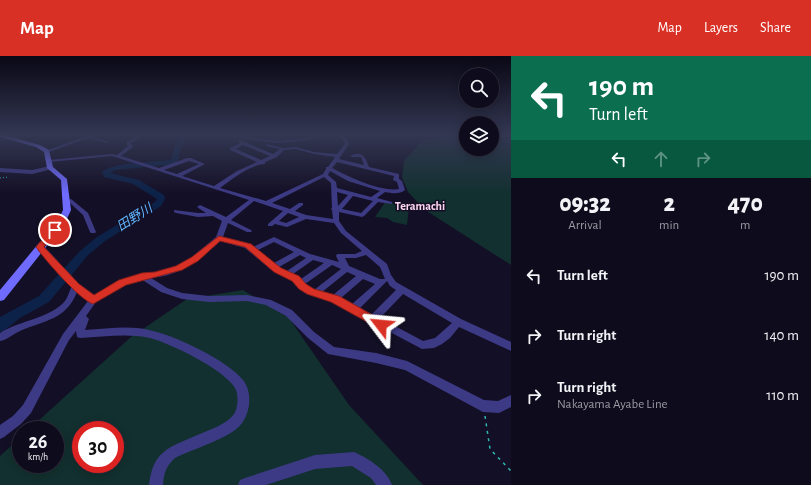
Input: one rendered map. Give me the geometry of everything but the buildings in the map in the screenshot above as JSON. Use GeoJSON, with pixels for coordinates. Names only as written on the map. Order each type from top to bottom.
{"type":"FeatureCollection","features":[{"type":"Feature","properties":{"kind":"main road"},"geometry":{"type":"LineString","coordinates":[[0,297],[23,271],[40,247],[62,221],[67,210],[64,179],[50,164],[48,154]]}},
{"type":"Feature","properties":{"kind":"street"},"geometry":{"type":"LineString","coordinates":[[118,157],[122,154]]}},
{"type":"Feature","properties":{"kind":"street"},"geometry":{"type":"LineString","coordinates":[[243,154],[263,163]]}},
{"type":"Feature","properties":{"kind":"street"},"geometry":{"type":"LineString","coordinates":[[270,154],[275,156]]}},
{"type":"Feature","properties":{"kind":"street"},"geometry":{"type":"LineString","coordinates":[[215,188],[239,172],[263,163],[277,154]]}},
{"type":"Feature","properties":{"kind":"street"},"geometry":{"type":"LineString","coordinates":[[319,154],[397,175],[396,180],[399,181],[402,190],[399,192],[384,190],[357,182],[348,179],[340,173],[328,168]]}},
{"type":"Feature","properties":{"kind":"street"},"geometry":{"type":"LineString","coordinates":[[327,177],[328,168],[340,154]]}},
{"type":"Feature","properties":{"kind":"street"},"geometry":{"type":"LineString","coordinates":[[0,170],[32,172],[50,164],[107,155],[118,157],[267,203],[305,217],[336,221]]}},
{"type":"Feature","properties":{"kind":"street"},"geometry":{"type":"LineString","coordinates":[[352,156],[363,156],[367,168]]}},
{"type":"Feature","properties":{"kind":"street"},"geometry":{"type":"LineString","coordinates":[[160,170],[188,159],[203,164],[177,176]]}},
{"type":"Feature","properties":{"kind":"street"},"geometry":{"type":"LineString","coordinates":[[0,165],[8,170]]}},
{"type":"Feature","properties":{"kind":"street"},"geometry":{"type":"LineString","coordinates":[[267,203],[327,177],[340,173]]}},
{"type":"Feature","properties":{"kind":"street"},"geometry":{"type":"LineString","coordinates":[[327,177],[334,183],[336,221],[343,232],[384,266],[385,281]]}},
{"type":"Feature","properties":{"kind":"street"},"geometry":{"type":"LineString","coordinates":[[334,187],[348,179]]}},
{"type":"Feature","properties":{"kind":"street"},"geometry":{"type":"LineString","coordinates":[[345,192],[357,182]]}},
{"type":"Feature","properties":{"kind":"street"},"geometry":{"type":"LineString","coordinates":[[334,187],[345,192],[390,203]]}},
{"type":"Feature","properties":{"kind":"street"},"geometry":{"type":"LineString","coordinates":[[336,210],[362,215],[384,190]]}},
{"type":"Feature","properties":{"kind":"street"},"geometry":{"type":"LineString","coordinates":[[336,210],[352,194]]}},
{"type":"Feature","properties":{"kind":"street"},"geometry":{"type":"LineString","coordinates":[[0,433],[17,420],[27,409],[66,337],[93,300],[123,283],[142,276],[155,275],[179,268],[195,259],[219,238],[226,220],[253,199]]}},
{"type":"Feature","properties":{"kind":"street"},"geometry":{"type":"LineString","coordinates":[[67,202],[71,201],[86,214],[93,232]]}},
{"type":"Feature","properties":{"kind":"street"},"geometry":{"type":"LineString","coordinates":[[302,204],[271,224],[287,225],[305,217]]}},
{"type":"Feature","properties":{"kind":"street"},"geometry":{"type":"LineString","coordinates":[[200,207],[249,231]]}},
{"type":"Feature","properties":{"kind":"street"},"geometry":{"type":"LineString","coordinates":[[176,211],[198,215],[214,214]]}},
{"type":"Feature","properties":{"kind":"street"},"geometry":{"type":"LineString","coordinates":[[219,238],[248,246],[274,267],[296,279],[300,284],[315,293],[335,299],[372,320],[393,328],[422,345],[434,345],[442,339],[458,322]]}},
{"type":"Feature","properties":{"kind":"street"},"geometry":{"type":"LineString","coordinates":[[253,250],[274,239],[311,258],[331,262],[362,275],[393,284],[458,322],[511,347]]}},
{"type":"Feature","properties":{"kind":"street"},"geometry":{"type":"LineString","coordinates":[[40,247],[76,286],[93,300]]}},
{"type":"Feature","properties":{"kind":"street"},"geometry":{"type":"LineString","coordinates":[[274,267],[298,252]]}},
{"type":"Feature","properties":{"kind":"street"},"geometry":{"type":"LineString","coordinates":[[346,269],[340,256],[356,256],[367,252]]}},
{"type":"Feature","properties":{"kind":"street"},"geometry":{"type":"LineString","coordinates":[[287,275],[311,258]]}},
{"type":"Feature","properties":{"kind":"street"},"geometry":{"type":"LineString","coordinates":[[300,284],[331,262]]}},
{"type":"Feature","properties":{"kind":"street"},"geometry":{"type":"LineString","coordinates":[[315,293],[346,269]]}},
{"type":"Feature","properties":{"kind":"street"},"geometry":{"type":"LineString","coordinates":[[335,299],[362,275]]}},
{"type":"Feature","properties":{"kind":"street"},"geometry":{"type":"LineString","coordinates":[[142,276],[164,290],[182,296],[209,299],[247,298],[268,302],[289,313],[311,335],[332,351],[376,358],[407,366],[483,406],[499,407],[511,401]]}},
{"type":"Feature","properties":{"kind":"street"},"geometry":{"type":"LineString","coordinates":[[353,309],[385,281]]}},
{"type":"Feature","properties":{"kind":"street"},"geometry":{"type":"LineString","coordinates":[[2,337],[8,332],[37,322],[58,310],[69,301],[76,286]]}},
{"type":"Feature","properties":{"kind":"street"},"geometry":{"type":"LineString","coordinates":[[372,320],[402,289]]}},
{"type":"Feature","properties":{"kind":"street"},"geometry":{"type":"LineString","coordinates":[[93,300],[81,327],[80,334],[102,334],[122,330],[150,334],[170,340],[213,363],[239,383],[243,396],[243,406],[237,419],[224,429],[172,452],[164,459],[156,472],[156,485]]}},
{"type":"Feature","properties":{"kind":"street"},"geometry":{"type":"LineString","coordinates":[[244,485],[315,462],[354,459],[376,473],[386,485]]}},
{"type":"Feature","properties":{"kind":"path"},"geometry":{"type":"LineString","coordinates":[[483,406],[490,448],[511,471]]}},
{"type":"Feature","properties":{"kind":"green space"},"geometry":{"type":"Polygon","coordinates":[[[410,154],[499,156],[499,154],[511,154],[511,265],[425,210],[408,192],[402,177],[404,161],[410,154]]]}},
{"type":"Feature","properties":{"kind":"green space"},"geometry":{"type":"Polygon","coordinates":[[[386,201],[409,207],[407,225],[393,222],[387,218],[375,217],[386,201]]]}},
{"type":"Feature","properties":{"kind":"green space"},"geometry":{"type":"Polygon","coordinates":[[[243,290],[289,318],[349,405],[423,485],[0,485],[0,456],[12,445],[12,473],[64,473],[64,421],[38,421],[131,337],[187,299],[243,290]]]}},
{"type":"Feature","properties":{"kind":"waterway","name":"田野川"},"geometry":{"type":"LineString","coordinates":[[0,326],[15,314],[44,299],[55,288],[79,258],[92,246],[158,204],[161,199],[161,197],[136,182],[107,175],[106,172],[113,168],[174,162],[176,154]]}},
{"type":"Feature","properties":{"kind":"district","name":"Teramachi"},"geometry":{"type":"Point","coordinates":[420,206]}},
{"type":"Feature","properties":{"kind":"route"},"geometry":{"type":"LineString","coordinates":[[55,230],[40,247],[82,292],[93,300],[123,283],[142,276],[155,275],[179,268],[195,259],[219,238],[248,246],[278,270],[296,279],[303,287],[311,292],[335,299],[381,325]]}}]}
